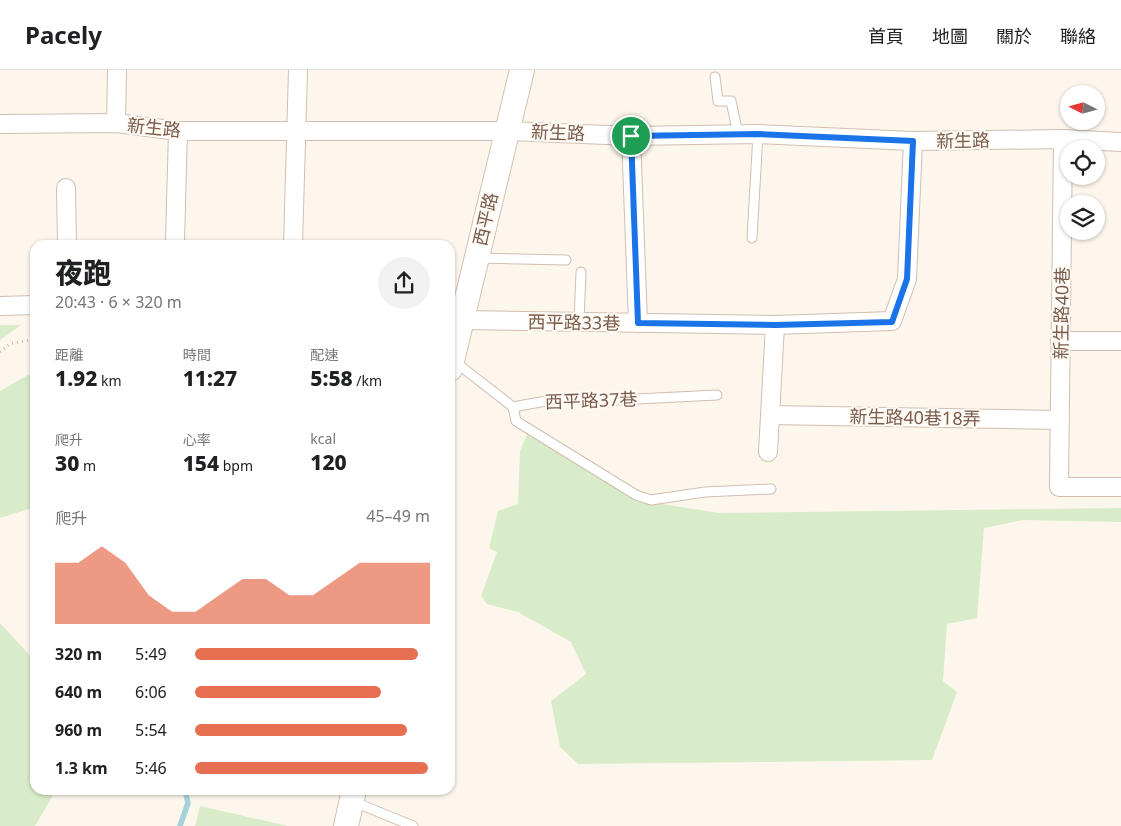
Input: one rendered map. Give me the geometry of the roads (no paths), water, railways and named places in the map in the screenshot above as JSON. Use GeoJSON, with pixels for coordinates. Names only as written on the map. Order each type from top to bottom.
{"type":"FeatureCollection","features":[{"type":"Feature","properties":{"kind":"main road","name":"西平路"},"geometry":{"type":"LineString","coordinates":[[455,348],[522,70]]}},
{"type":"Feature","properties":{"kind":"main road"},"geometry":{"type":"LineString","coordinates":[[346,826],[353,795]]}},
{"type":"Feature","properties":{"kind":"street"},"geometry":{"type":"LineString","coordinates":[[116,124],[117,70]]}},
{"type":"Feature","properties":{"kind":"street"},"geometry":{"type":"LineString","coordinates":[[293,240],[298,70]]}},
{"type":"Feature","properties":{"kind":"street","name":"新生路"},"geometry":{"type":"LineString","coordinates":[[0,124],[116,124],[178,131],[506,131],[631,136],[758,134],[913,141],[1063,139],[1121,142]]}},
{"type":"Feature","properties":{"kind":"street"},"geometry":{"type":"LineString","coordinates":[[175,240],[178,131]]}},
{"type":"Feature","properties":{"kind":"street"},"geometry":{"type":"LineString","coordinates":[[631,136],[638,323]]}},
{"type":"Feature","properties":{"kind":"street","name":"新生路40巷"},"geometry":{"type":"LineString","coordinates":[[1063,139],[1059,487],[1121,487]]}},
{"type":"Feature","properties":{"kind":"street","name":"西平路33巷"},"geometry":{"type":"LineString","coordinates":[[462,320],[775,325],[892,322],[907,279],[913,141]]}},
{"type":"Feature","properties":{"kind":"street"},"geometry":{"type":"LineString","coordinates":[[66,188],[67,240]]}},
{"type":"Feature","properties":{"kind":"street"},"geometry":{"type":"LineString","coordinates":[[0,306],[30,305]]}},
{"type":"Feature","properties":{"kind":"street"},"geometry":{"type":"LineString","coordinates":[[768,452],[775,325]]}},
{"type":"Feature","properties":{"kind":"street"},"geometry":{"type":"LineString","coordinates":[[1060,341],[1121,340]]}},
{"type":"Feature","properties":{"kind":"street","name":"新生路40巷18弄"},"geometry":{"type":"LineString","coordinates":[[770,415],[1060,420]]}},
{"type":"Feature","properties":{"kind":"lane"},"geometry":{"type":"LineString","coordinates":[[715,77],[718,100],[732,100],[738,134]]}},
{"type":"Feature","properties":{"kind":"lane"},"geometry":{"type":"LineString","coordinates":[[752,238],[758,134]]}},
{"type":"Feature","properties":{"kind":"lane"},"geometry":{"type":"LineString","coordinates":[[476,258],[566,260]]}},
{"type":"Feature","properties":{"kind":"lane"},"geometry":{"type":"LineString","coordinates":[[579,322],[582,272]]}},
{"type":"Feature","properties":{"kind":"lane"},"geometry":{"type":"LineString","coordinates":[[455,367],[513,407],[516,421],[636,495],[651,500],[705,492],[771,489]]}},
{"type":"Feature","properties":{"kind":"lane","name":"西平路37巷"},"geometry":{"type":"LineString","coordinates":[[513,407],[562,398],[617,400],[717,395]]}},
{"type":"Feature","properties":{"kind":"lane"},"geometry":{"type":"LineString","coordinates":[[353,795],[413,826]]}},
{"type":"Feature","properties":{"kind":"waterway"},"geometry":{"type":"LineString","coordinates":[[180,826],[188,803],[186,795]]}}]}
